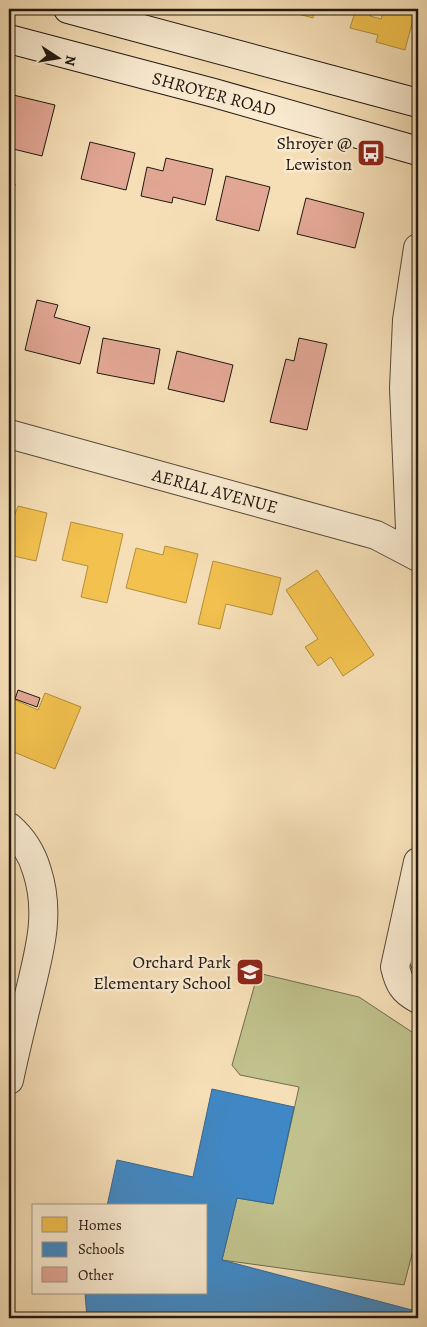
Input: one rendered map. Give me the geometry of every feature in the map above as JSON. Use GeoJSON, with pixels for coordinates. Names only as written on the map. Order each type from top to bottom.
{"type":"FeatureCollection","features":[{"type":"Feature","properties":{"kind":"street"},"geometry":{"type":"LineString","coordinates":[[81,10],[418,103]]}},
{"type":"Feature","properties":{"kind":"street","name":"SHROYER ROAD"},"geometry":{"type":"LineString","coordinates":[[9,39],[214,93],[418,151]]}},
{"type":"Feature","properties":{"kind":"street"},"geometry":{"type":"LineString","coordinates":[[415,554],[404,388],[407,320],[418,248]]}},
{"type":"Feature","properties":{"kind":"street","name":"AERIAL AVENUE"},"geometry":{"type":"LineString","coordinates":[[9,434],[376,535],[415,554]]}},
{"type":"Feature","properties":{"kind":"street"},"geometry":{"type":"LineString","coordinates":[[9,827],[17,834],[33,857],[41,885],[44,910],[40,946],[9,1080]]}},
{"type":"Feature","properties":{"kind":"street"},"geometry":{"type":"LineString","coordinates":[[418,862],[395,967],[398,981],[407,993],[418,999]]}},
{"type":"Feature","properties":{"kind":"lane"},"geometry":{"type":"LineString","coordinates":[[403,932],[413,944],[418,964]]}},
{"type":"Feature","properties":{"kind":"green space"},"geometry":{"type":"Polygon","coordinates":[[[258,973],[359,997],[418,1036],[418,1231],[404,1285],[222,1260],[237,1198],[273,1204],[299,1087],[240,1075],[232,1065],[258,973]]]}},
{"type":"Feature","properties":{"kind":"building: Homes"},"geometry":{"type":"Polygon","coordinates":[[[280,9],[315,9],[313,18],[280,9]]]}},
{"type":"Feature","properties":{"kind":"building: Homes"},"geometry":{"type":"Polygon","coordinates":[[[356,9],[373,9],[370,16],[381,19],[384,9],[401,9],[415,12],[405,50],[376,42],[378,35],[350,28],[356,9]]]}},
{"type":"Feature","properties":{"kind":"building: Homes"},"geometry":{"type":"Polygon","coordinates":[[[18,506],[47,513],[36,561],[9,555],[9,512],[15,514],[18,506]]]}},
{"type":"Feature","properties":{"kind":"building: Homes"},"geometry":{"type":"Polygon","coordinates":[[[71,522],[123,534],[107,603],[81,597],[88,566],[62,560],[71,522]]]}},
{"type":"Feature","properties":{"kind":"building: Homes"},"geometry":{"type":"Polygon","coordinates":[[[165,546],[198,554],[186,603],[126,588],[136,548],[163,555],[165,546]]]}},
{"type":"Feature","properties":{"kind":"building: Homes"},"geometry":{"type":"Polygon","coordinates":[[[213,561],[281,578],[272,615],[226,604],[220,629],[198,624],[213,561]]]}},
{"type":"Feature","properties":{"kind":"building: Homes"},"geometry":{"type":"Polygon","coordinates":[[[317,570],[374,655],[343,676],[331,657],[318,666],[305,647],[318,639],[286,590],[317,570]]]}},
{"type":"Feature","properties":{"kind":"building: Homes"},"geometry":{"type":"Polygon","coordinates":[[[45,693],[81,707],[55,769],[9,750],[9,703],[11,698],[38,710],[45,693]]]}},
{"type":"Feature","properties":{"kind":"building: Schools"},"geometry":{"type":"Polygon","coordinates":[[[212,1089],[294,1107],[273,1204],[237,1198],[222,1260],[412,1310],[418,1306],[418,1318],[87,1318],[85,1294],[208,1294],[208,1204],[107,1204],[117,1160],[193,1177],[212,1089]]]}},
{"type":"Feature","properties":{"kind":"building: Other"},"geometry":{"type":"Polygon","coordinates":[[[9,94],[55,105],[42,156],[9,148],[9,94]]]}},
{"type":"Feature","properties":{"kind":"building: Other"},"geometry":{"type":"Polygon","coordinates":[[[90,142],[135,153],[126,190],[81,179],[90,142]]]}},
{"type":"Feature","properties":{"kind":"building: Other"},"geometry":{"type":"Polygon","coordinates":[[[166,158],[213,169],[205,205],[173,197],[172,203],[141,196],[147,167],[163,171],[166,158]]]}},
{"type":"Feature","properties":{"kind":"building: Other"},"geometry":{"type":"Polygon","coordinates":[[[226,176],[270,187],[259,231],[216,220],[226,176]]]}},
{"type":"Feature","properties":{"kind":"building: Other"},"geometry":{"type":"Polygon","coordinates":[[[9,183],[15,184],[9,210],[9,183]]]}},
{"type":"Feature","properties":{"kind":"building: Other"},"geometry":{"type":"Polygon","coordinates":[[[306,198],[364,213],[355,248],[297,234],[306,198]]]}},
{"type":"Feature","properties":{"kind":"building: Other"},"geometry":{"type":"Polygon","coordinates":[[[37,300],[58,305],[54,317],[90,327],[80,364],[25,350],[37,300]]]}},
{"type":"Feature","properties":{"kind":"building: Other"},"geometry":{"type":"Polygon","coordinates":[[[103,338],[160,349],[154,384],[97,373],[103,338]]]}},
{"type":"Feature","properties":{"kind":"building: Other"},"geometry":{"type":"Polygon","coordinates":[[[299,338],[327,344],[307,430],[270,422],[286,359],[294,361],[299,338]]]}},
{"type":"Feature","properties":{"kind":"building: Other"},"geometry":{"type":"Polygon","coordinates":[[[177,351],[233,365],[224,402],[168,389],[177,351]]]}},
{"type":"Feature","properties":{"kind":"building: Other"},"geometry":{"type":"Polygon","coordinates":[[[18,690],[40,698],[37,707],[15,699],[18,690]]]}},
{"type":"Feature","properties":{"kind":"place","name":"Shroyer @ Lewiston"},"geometry":{"type":"Point","coordinates":[371,153]}},
{"type":"Feature","properties":{"kind":"place","name":"Orchard Park Elementary School"},"geometry":{"type":"Point","coordinates":[250,972]}}]}
